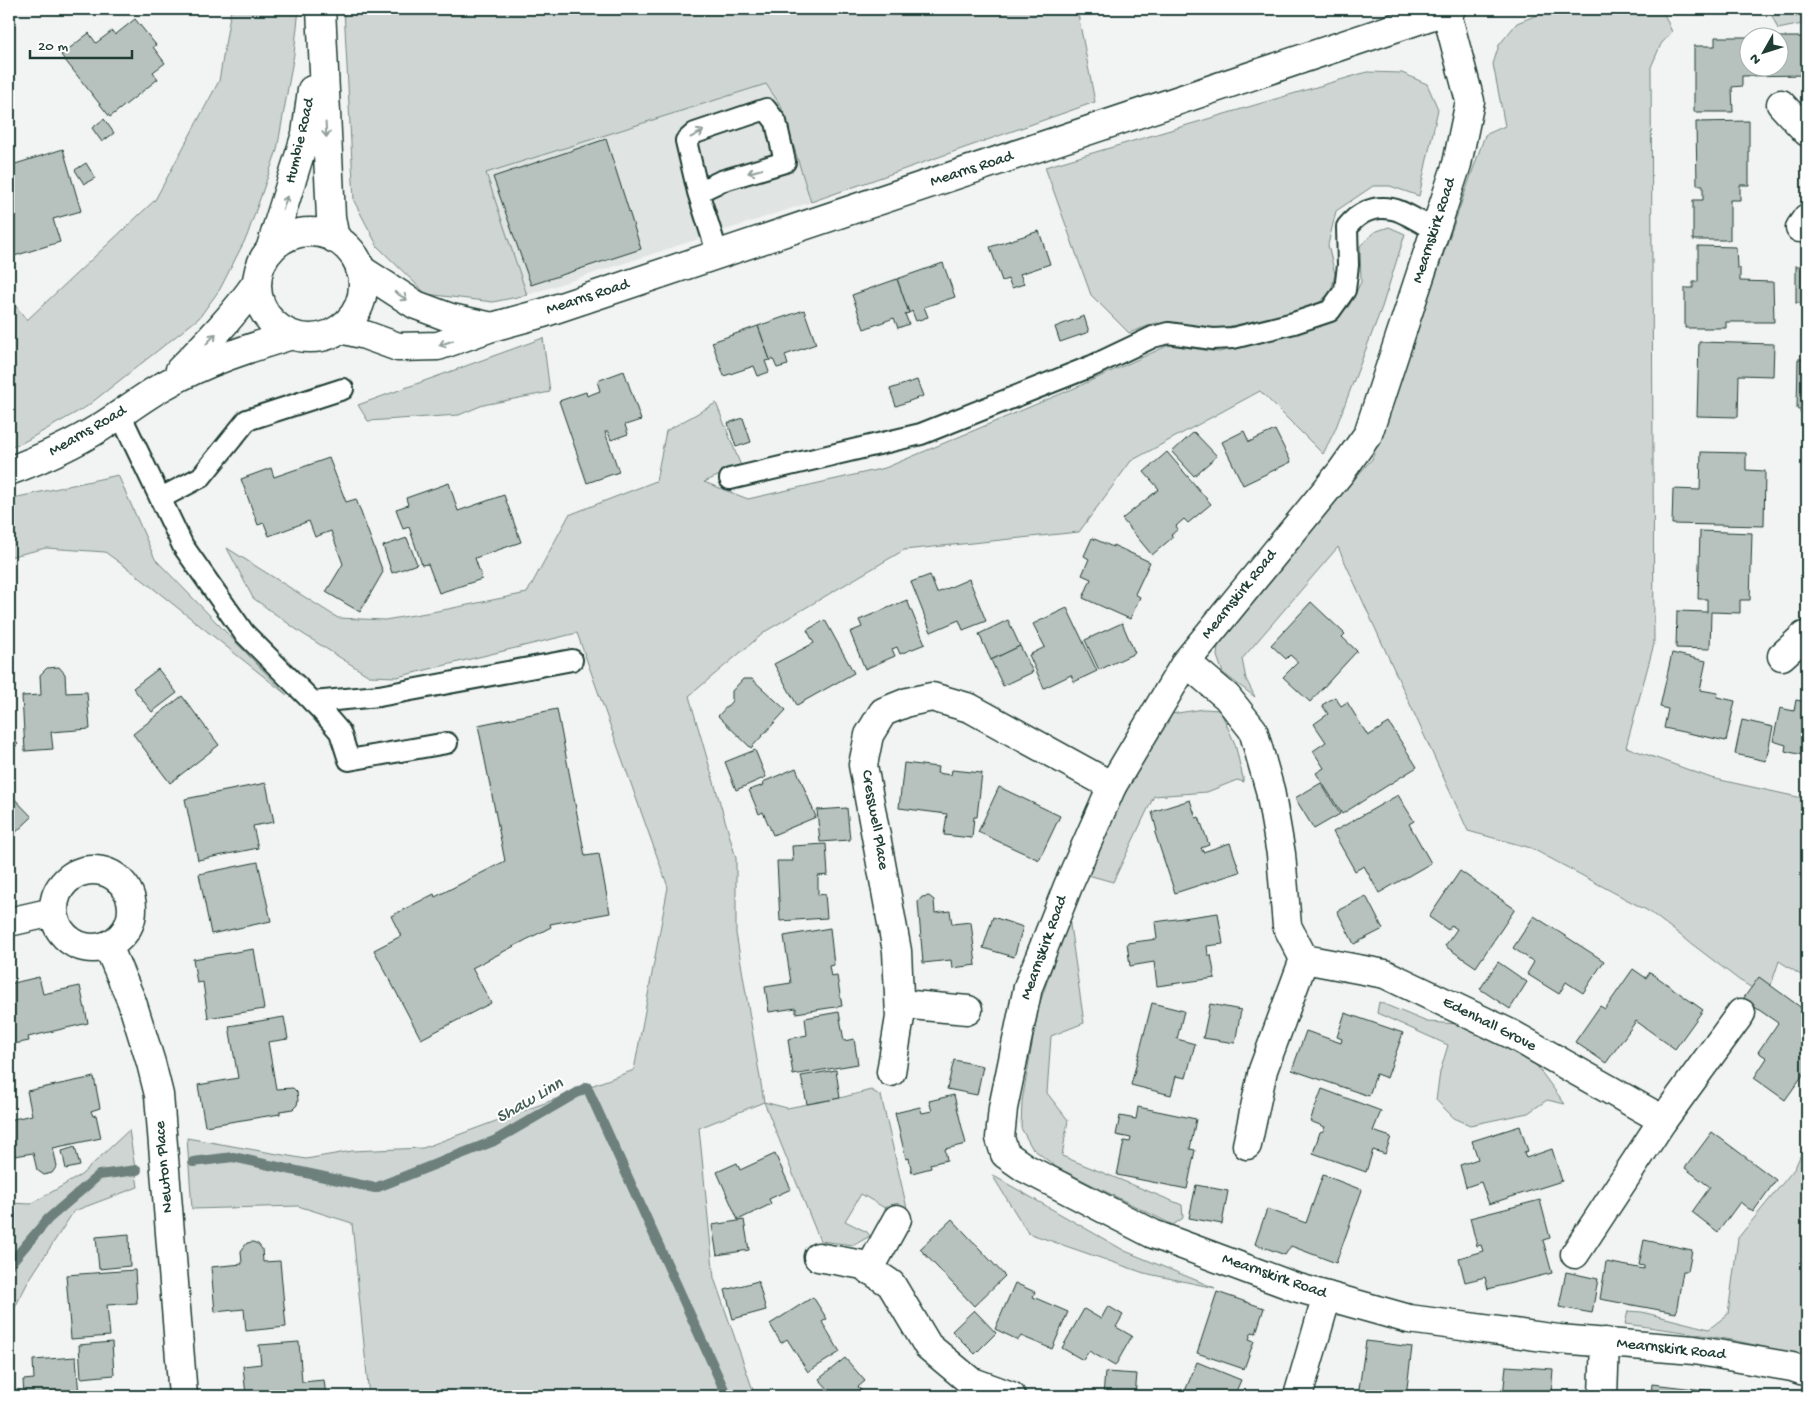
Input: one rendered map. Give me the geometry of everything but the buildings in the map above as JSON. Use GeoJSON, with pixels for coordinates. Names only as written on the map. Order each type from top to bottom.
{"type":"FeatureCollection","features":[{"type":"Feature","properties":{"kind":"street","name":"Mearnskirk Road"},"geometry":{"type":"LineString","coordinates":[[1448,10],[1470,102],[1457,164],[1368,434],[1341,472],[1186,662],[1112,786],[1068,886],[1028,987],[1003,1108],[1000,1138],[1005,1154],[1025,1168],[1154,1234],[1296,1287],[1327,1296],[1409,1319],[1560,1339],[1694,1350],[1792,1367],[1807,1372]]}},
{"type":"Feature","properties":{"kind":"street","name":"Mearns Road"},"geometry":{"type":"LineString","coordinates":[[340,329],[366,335],[398,347],[438,346],[718,255],[1448,10]]}},
{"type":"Feature","properties":{"kind":"street","name":"Humbie Road"},"geometry":{"type":"LineString","coordinates":[[321,19],[331,210],[335,239]]}},
{"type":"Feature","properties":{"kind":"street","name":"Humbie Road"},"geometry":{"type":"LineString","coordinates":[[270,250],[306,134],[321,19]]}},
{"type":"Feature","properties":{"kind":"street"},"geometry":{"type":"LineString","coordinates":[[1781,104],[1807,132]]}},
{"type":"Feature","properties":{"kind":"street"},"geometry":{"type":"LineString","coordinates":[[301,233],[319,233],[335,239],[346,247],[355,257],[360,269],[363,286],[360,302],[352,317],[340,329],[325,336],[309,338],[292,335],[277,327],[266,315],[259,299],[257,282],[261,265],[270,250],[284,239],[301,233]]}},
{"type":"Feature","properties":{"kind":"street","name":"Mearns Road"},"geometry":{"type":"LineString","coordinates":[[360,269],[416,305],[451,318],[492,327]]}},
{"type":"Feature","properties":{"kind":"street","name":"Mearns Road"},"geometry":{"type":"LineString","coordinates":[[164,385],[211,340],[239,308],[257,282]]}},
{"type":"Feature","properties":{"kind":"street","name":"Mearns Road"},"geometry":{"type":"LineString","coordinates":[[9,471],[48,456],[120,414],[164,385],[197,368],[292,335]]}},
{"type":"Feature","properties":{"kind":"street"},"geometry":{"type":"LineString","coordinates":[[1782,656],[1807,635]]}},
{"type":"Feature","properties":{"kind":"street"},"geometry":{"type":"LineString","coordinates":[[1186,662],[1227,697],[1253,730],[1270,790],[1281,854],[1287,926],[1304,959],[1263,1070],[1247,1145]]}},
{"type":"Feature","properties":{"kind":"street","name":"Cresswell Place"},"geometry":{"type":"LineString","coordinates":[[891,1072],[900,1017],[897,951],[863,765],[869,735],[883,712],[908,702],[932,697],[970,708],[1112,786]]}},
{"type":"Feature","properties":{"kind":"street"},"geometry":{"type":"LineString","coordinates":[[91,869],[105,872],[117,878],[126,888],[132,901],[132,915],[128,928],[119,939],[108,946],[96,949],[83,948],[72,943],[62,935],[56,924],[53,912],[54,900],[59,888],[67,879],[78,872],[91,869]]}},
{"type":"Feature","properties":{"kind":"street"},"geometry":{"type":"LineString","coordinates":[[9,922],[53,912]]}},
{"type":"Feature","properties":{"kind":"street","name":"Newton Place"},"geometry":{"type":"LineString","coordinates":[[108,946],[132,1002],[159,1095],[183,1396]]}},
{"type":"Feature","properties":{"kind":"street","name":"Edenhall Grove"},"geometry":{"type":"LineString","coordinates":[[1304,959],[1385,974],[1513,1035],[1662,1120]]}},
{"type":"Feature","properties":{"kind":"street"},"geometry":{"type":"LineString","coordinates":[[900,1004],[968,1010]]}},
{"type":"Feature","properties":{"kind":"street"},"geometry":{"type":"LineString","coordinates":[[1575,1254],[1662,1120],[1741,1013]]}},
{"type":"Feature","properties":{"kind":"street"},"geometry":{"type":"LineString","coordinates":[[869,1270],[897,1219]]}},
{"type":"Feature","properties":{"kind":"street"},"geometry":{"type":"LineString","coordinates":[[818,1257],[863,1265],[891,1284],[928,1346],[970,1381],[1011,1396]]}},
{"type":"Feature","properties":{"kind":"street"},"geometry":{"type":"LineString","coordinates":[[1298,1396],[1327,1296]]}},
{"type":"Feature","properties":{"kind":"street"},"geometry":{"type":"LineString","coordinates":[[1603,1396],[1605,1342]]}},
{"type":"Feature","properties":{"kind":"lane"},"geometry":{"type":"LineString","coordinates":[[698,192],[720,181],[786,162],[776,122],[766,109],[695,132],[686,141],[698,192],[718,255]]}},
{"type":"Feature","properties":{"kind":"lane"},"geometry":{"type":"LineString","coordinates":[[730,479],[921,434],[1092,366],[1153,337],[1168,334],[1213,339],[1233,338],[1294,323],[1330,311],[1345,290],[1348,265],[1347,227],[1356,216],[1369,210],[1393,208],[1436,230]]}},
{"type":"Feature","properties":{"kind":"lane"},"geometry":{"type":"LineString","coordinates":[[161,498],[201,477],[247,420],[343,389]]}},
{"type":"Feature","properties":{"kind":"lane"},"geometry":{"type":"LineString","coordinates":[[120,414],[183,546],[244,633],[313,702],[340,732],[349,760],[447,743]]}},
{"type":"Feature","properties":{"kind":"lane"},"geometry":{"type":"LineString","coordinates":[[313,702],[379,696],[572,660]]}},
{"type":"Feature","properties":{"kind":"shaded area"},"geometry":{"type":"Polygon","coordinates":[[[231,9],[299,9],[294,54],[277,150],[247,236],[220,289],[199,318],[86,407],[22,443],[9,447],[9,298],[27,320],[155,200],[219,81],[231,9]]]}},
{"type":"Feature","properties":{"kind":"shaded area"},"geometry":{"type":"Polygon","coordinates":[[[344,9],[1077,9],[1095,102],[811,202],[781,106],[766,84],[486,173],[527,295],[493,302],[426,294],[378,247],[354,201],[344,9]]]}},
{"type":"Feature","properties":{"kind":"shaded area"},"geometry":{"type":"Polygon","coordinates":[[[1552,9],[1662,9],[1672,32],[1661,44],[1651,67],[1654,644],[1626,747],[1711,778],[1807,799],[1807,979],[1779,961],[1767,997],[1739,980],[1650,912],[1531,848],[1468,831],[1338,547],[1242,659],[1246,679],[1255,697],[1223,673],[1217,656],[1219,633],[1372,459],[1485,135],[1505,126],[1493,64],[1499,45],[1517,23],[1552,9]]]}},
{"type":"Feature","properties":{"kind":"shaded area"},"geometry":{"type":"Polygon","coordinates":[[[1769,9],[1807,9],[1807,23],[1778,28],[1769,9]]]}},
{"type":"Feature","properties":{"kind":"shaded area"},"geometry":{"type":"Polygon","coordinates":[[[1367,72],[1402,73],[1427,84],[1438,109],[1419,196],[1390,186],[1373,186],[1336,211],[1328,245],[1335,274],[1331,292],[1311,310],[1211,330],[1156,323],[1129,333],[1091,295],[1045,167],[1367,72]]]}},
{"type":"Feature","properties":{"kind":"shaded area"},"geometry":{"type":"Polygon","coordinates":[[[766,84],[781,106],[811,202],[527,295],[485,173],[766,84]]]}},
{"type":"Feature","properties":{"kind":"shaded area"},"geometry":{"type":"Polygon","coordinates":[[[1389,227],[1405,234],[1382,307],[1335,430],[1323,454],[1260,391],[1131,461],[1079,532],[904,550],[766,631],[689,696],[736,858],[736,933],[764,1102],[699,1128],[714,1278],[755,1396],[369,1396],[352,1223],[298,1206],[192,1209],[187,1138],[306,1159],[352,1151],[423,1148],[634,1070],[668,887],[577,633],[397,677],[369,676],[300,632],[253,598],[227,548],[338,618],[385,620],[527,593],[569,515],[656,481],[666,431],[716,403],[741,466],[704,482],[748,499],[885,468],[1077,387],[1169,345],[1219,352],[1329,323],[1349,306],[1361,282],[1360,246],[1374,232],[1389,227]]]}},
{"type":"Feature","properties":{"kind":"shaded area"},"geometry":{"type":"Polygon","coordinates":[[[543,338],[550,392],[483,405],[459,415],[368,421],[358,405],[543,338]]]}},
{"type":"Feature","properties":{"kind":"shaded area"},"geometry":{"type":"Polygon","coordinates":[[[118,475],[155,559],[287,695],[105,552],[46,548],[9,557],[9,499],[118,475]]]}},
{"type":"Feature","properties":{"kind":"shaded area"},"geometry":{"type":"Polygon","coordinates":[[[1204,709],[1220,710],[1235,744],[1244,782],[1237,780],[1207,792],[1154,796],[1113,882],[1088,875],[1124,791],[1171,714],[1204,709]]]}},
{"type":"Feature","properties":{"kind":"shaded area"},"geometry":{"type":"Polygon","coordinates":[[[1069,918],[1084,1023],[1051,1036],[1047,1093],[1068,1120],[1062,1156],[1182,1205],[1183,1218],[1173,1225],[1056,1167],[1032,1148],[1021,1128],[1022,1101],[1039,1005],[1069,918]]]}},
{"type":"Feature","properties":{"kind":"shaded area"},"geometry":{"type":"Polygon","coordinates":[[[1379,1002],[1427,1022],[1458,1024],[1533,1061],[1565,1104],[1547,1100],[1528,1113],[1470,1125],[1454,1118],[1436,1100],[1440,1072],[1448,1045],[1377,1013],[1379,1002]]]}},
{"type":"Feature","properties":{"kind":"shaded area"},"geometry":{"type":"Polygon","coordinates":[[[871,1090],[881,1096],[909,1217],[883,1207],[861,1194],[845,1221],[867,1232],[870,1236],[854,1245],[820,1241],[764,1102],[787,1108],[871,1090]]]}},
{"type":"Feature","properties":{"kind":"shaded area"},"geometry":{"type":"Polygon","coordinates":[[[129,1130],[138,1187],[74,1211],[29,1280],[9,1319],[9,1203],[31,1204],[81,1175],[129,1130]]]}},
{"type":"Feature","properties":{"kind":"shaded area"},"geometry":{"type":"Polygon","coordinates":[[[1807,1140],[1807,1359],[1740,1342],[1625,1324],[1628,1311],[1642,1312],[1709,1329],[1728,1314],[1738,1238],[1795,1168],[1807,1140]]]}},
{"type":"Feature","properties":{"kind":"shaded area"},"geometry":{"type":"Polygon","coordinates":[[[992,1175],[1125,1251],[1215,1288],[1144,1273],[1028,1233],[992,1175]]]}},
{"type":"Feature","properties":{"kind":"waterway","name":"Shaw Linn"},"geometry":{"type":"LineString","coordinates":[[193,1162],[233,1157],[375,1188],[494,1141],[587,1087],[727,1396]]}},
{"type":"Feature","properties":{"kind":"waterway","name":"Shaw Linn"},"geometry":{"type":"LineString","coordinates":[[9,1265],[48,1219],[99,1175],[137,1170]]}}]}
